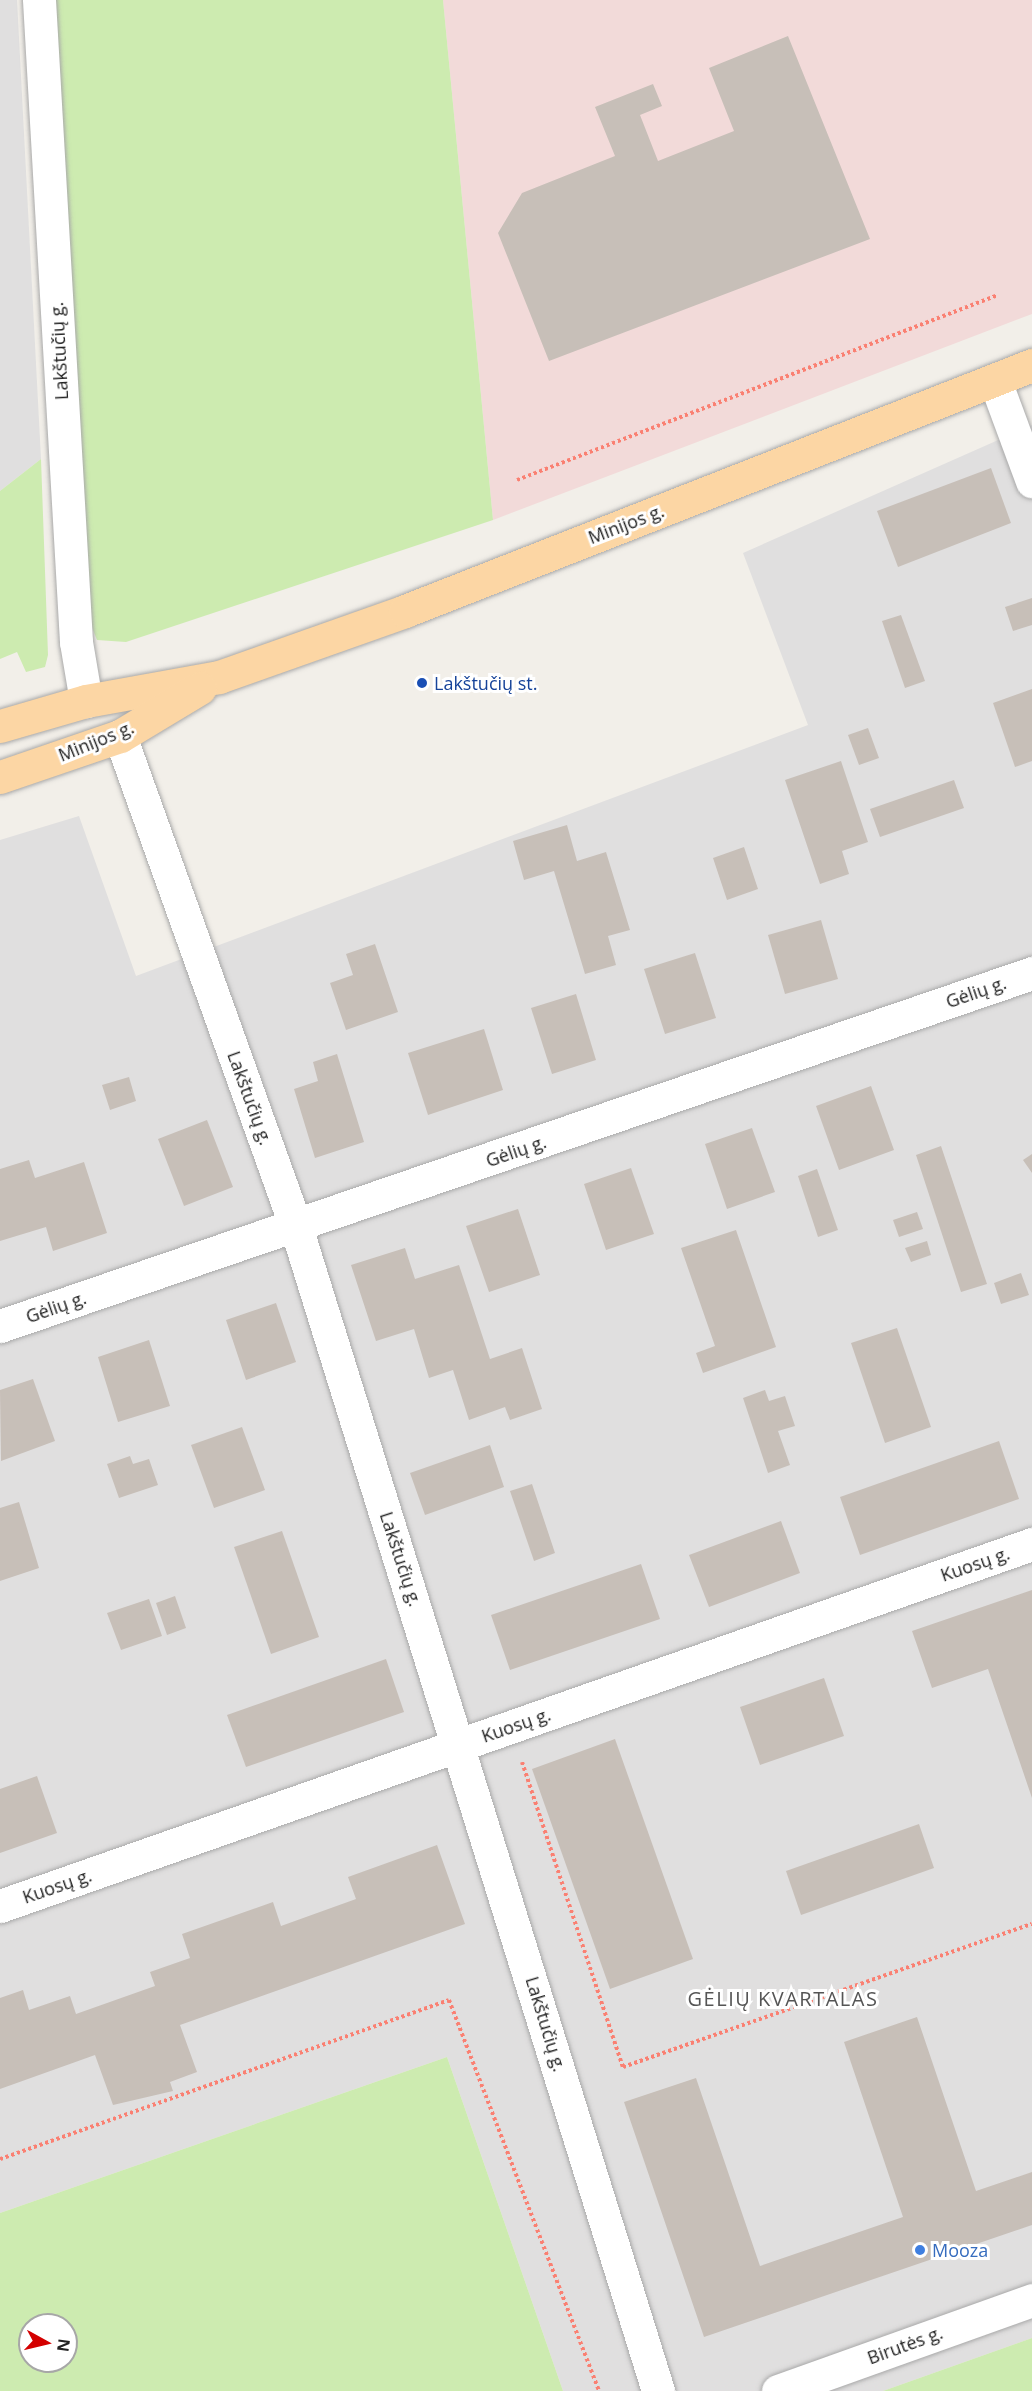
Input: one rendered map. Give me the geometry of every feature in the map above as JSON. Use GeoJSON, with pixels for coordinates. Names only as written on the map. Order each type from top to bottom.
{"type":"FeatureCollection","features":[{"type":"Feature","properties":{"kind":"main road","name":"Minijos g."},"geometry":{"type":"LineString","coordinates":[[0,726],[86,700],[219,677],[405,611],[1032,365]]}},
{"type":"Feature","properties":{"kind":"main road","name":"Minijos g."},"geometry":{"type":"LineString","coordinates":[[0,777],[120,736],[219,677]]}},
{"type":"Feature","properties":{"kind":"street","name":"Lakštučių g."},"geometry":{"type":"LineString","coordinates":[[39,0],[76,642],[86,700]]}},
{"type":"Feature","properties":{"kind":"street"},"geometry":{"type":"LineString","coordinates":[[995,381],[1032,481]]}},
{"type":"Feature","properties":{"kind":"street","name":"Lakštučių g."},"geometry":{"type":"LineString","coordinates":[[120,736],[296,1227],[460,1745],[658,2391]]}},
{"type":"Feature","properties":{"kind":"street","name":"Gėlių g."},"geometry":{"type":"LineString","coordinates":[[0,1326],[296,1227],[1032,973]]}},
{"type":"Feature","properties":{"kind":"street","name":"Kuosų g."},"geometry":{"type":"LineString","coordinates":[[0,1906],[1032,1544]]}},
{"type":"Feature","properties":{"kind":"street","name":"Birutės g."},"geometry":{"type":"LineString","coordinates":[[778,2391],[1032,2300]]}},
{"type":"Feature","properties":{"kind":"path"},"geometry":{"type":"LineString","coordinates":[[517,480],[998,295]]}},
{"type":"Feature","properties":{"kind":"path"},"geometry":{"type":"LineString","coordinates":[[510,1727],[623,2067],[1032,1924]]}},
{"type":"Feature","properties":{"kind":"path"},"geometry":{"type":"LineString","coordinates":[[0,2159],[449,2001],[599,2391]]}},
{"type":"Feature","properties":{"kind":"shaded area"},"geometry":{"type":"Polygon","coordinates":[[[0,0],[17,0],[41,459],[0,491],[0,0]]]}},
{"type":"Feature","properties":{"kind":"shaded area"},"geometry":{"type":"Polygon","coordinates":[[[443,0],[1032,0],[1032,314],[493,520],[443,0]]]}},
{"type":"Feature","properties":{"kind":"shaded area"},"geometry":{"type":"Polygon","coordinates":[[[1032,425],[1032,2338],[883,2391],[563,2391],[447,2057],[0,2213],[0,840],[79,816],[136,976],[808,725],[743,553],[1032,425]]]}},
{"type":"Feature","properties":{"kind":"green space"},"geometry":{"type":"Polygon","coordinates":[[[54,0],[443,0],[493,520],[126,642],[97,640],[88,618],[54,0]]]}},
{"type":"Feature","properties":{"kind":"green space"},"geometry":{"type":"Polygon","coordinates":[[[41,459],[48,655],[45,667],[26,672],[17,652],[0,659],[0,491],[41,459]]]}},
{"type":"Feature","properties":{"kind":"green space"},"geometry":{"type":"Polygon","coordinates":[[[447,2057],[563,2391],[0,2391],[0,2213],[447,2057]]]}},
{"type":"Feature","properties":{"kind":"green space"},"geometry":{"type":"Polygon","coordinates":[[[1032,2338],[1032,2391],[883,2391],[1032,2338]]]}},
{"type":"Feature","properties":{"kind":"building"},"geometry":{"type":"Polygon","coordinates":[[[788,36],[870,239],[549,361],[498,233],[522,193],[615,156],[595,107],[653,84],[662,106],[640,115],[658,161],[734,131],[709,68],[788,36]]]}},
{"type":"Feature","properties":{"kind":"building"},"geometry":{"type":"Polygon","coordinates":[[[991,468],[1011,523],[898,567],[877,511],[991,468]]]}},
{"type":"Feature","properties":{"kind":"building"},"geometry":{"type":"Polygon","coordinates":[[[1032,598],[1032,625],[1013,631],[1005,607],[1032,598]]]}},
{"type":"Feature","properties":{"kind":"building"},"geometry":{"type":"Polygon","coordinates":[[[901,615],[925,681],[905,688],[882,621],[901,615]]]}},
{"type":"Feature","properties":{"kind":"building"},"geometry":{"type":"Polygon","coordinates":[[[1032,689],[1032,761],[1015,767],[993,703],[1032,689]]]}},
{"type":"Feature","properties":{"kind":"building"},"geometry":{"type":"Polygon","coordinates":[[[868,728],[879,758],[859,765],[848,735],[868,728]]]}},
{"type":"Feature","properties":{"kind":"building"},"geometry":{"type":"Polygon","coordinates":[[[841,761],[868,842],[842,851],[849,874],[820,884],[785,780],[841,761]]]}},
{"type":"Feature","properties":{"kind":"building"},"geometry":{"type":"Polygon","coordinates":[[[954,780],[964,808],[880,837],[870,809],[954,780]]]}},
{"type":"Feature","properties":{"kind":"building"},"geometry":{"type":"Polygon","coordinates":[[[567,825],[577,861],[606,852],[630,930],[608,936],[616,965],[585,974],[554,871],[524,880],[513,841],[567,825]]]}},
{"type":"Feature","properties":{"kind":"building"},"geometry":{"type":"Polygon","coordinates":[[[744,847],[758,889],[727,900],[713,858],[744,847]]]}},
{"type":"Feature","properties":{"kind":"building"},"geometry":{"type":"Polygon","coordinates":[[[821,920],[838,979],[785,994],[768,935],[821,920]]]}},
{"type":"Feature","properties":{"kind":"building"},"geometry":{"type":"Polygon","coordinates":[[[375,944],[398,1012],[346,1030],[330,983],[353,975],[346,954],[375,944]]]}},
{"type":"Feature","properties":{"kind":"building"},"geometry":{"type":"Polygon","coordinates":[[[695,953],[716,1018],[665,1034],[644,969],[695,953]]]}},
{"type":"Feature","properties":{"kind":"building"},"geometry":{"type":"Polygon","coordinates":[[[576,994],[596,1060],[552,1074],[531,1008],[576,994]]]}},
{"type":"Feature","properties":{"kind":"building"},"geometry":{"type":"Polygon","coordinates":[[[484,1029],[503,1090],[428,1115],[408,1053],[484,1029]]]}},
{"type":"Feature","properties":{"kind":"building"},"geometry":{"type":"Polygon","coordinates":[[[337,1054],[364,1142],[315,1158],[294,1089],[318,1081],[313,1062],[337,1054]]]}},
{"type":"Feature","properties":{"kind":"building"},"geometry":{"type":"Polygon","coordinates":[[[129,1077],[136,1101],[110,1110],[102,1085],[129,1077]]]}},
{"type":"Feature","properties":{"kind":"building"},"geometry":{"type":"Polygon","coordinates":[[[871,1086],[894,1150],[839,1170],[816,1106],[871,1086]]]}},
{"type":"Feature","properties":{"kind":"building"},"geometry":{"type":"Polygon","coordinates":[[[207,1120],[233,1187],[184,1206],[158,1139],[207,1120]]]}},
{"type":"Feature","properties":{"kind":"building"},"geometry":{"type":"Polygon","coordinates":[[[752,1128],[775,1192],[727,1209],[705,1144],[752,1128]]]}},
{"type":"Feature","properties":{"kind":"building"},"geometry":{"type":"Polygon","coordinates":[[[941,1146],[987,1284],[961,1292],[916,1155],[941,1146]]]}},
{"type":"Feature","properties":{"kind":"building"},"geometry":{"type":"Polygon","coordinates":[[[1032,1154],[1032,1173],[1023,1160],[1032,1154]]]}},
{"type":"Feature","properties":{"kind":"building"},"geometry":{"type":"Polygon","coordinates":[[[29,1160],[35,1178],[84,1162],[107,1233],[53,1251],[46,1227],[0,1241],[0,1169],[29,1160]]]}},
{"type":"Feature","properties":{"kind":"building"},"geometry":{"type":"Polygon","coordinates":[[[631,1168],[654,1234],[606,1250],[584,1184],[631,1168]]]}},
{"type":"Feature","properties":{"kind":"building"},"geometry":{"type":"Polygon","coordinates":[[[817,1169],[838,1230],[818,1237],[798,1176],[817,1169]]]}},
{"type":"Feature","properties":{"kind":"building"},"geometry":{"type":"Polygon","coordinates":[[[518,1209],[540,1275],[489,1292],[466,1226],[518,1209]]]}},
{"type":"Feature","properties":{"kind":"building"},"geometry":{"type":"Polygon","coordinates":[[[917,1212],[923,1229],[899,1237],[893,1220],[917,1212]]]}},
{"type":"Feature","properties":{"kind":"building"},"geometry":{"type":"Polygon","coordinates":[[[736,1230],[776,1347],[703,1373],[696,1353],[715,1346],[681,1248],[736,1230]]]}},
{"type":"Feature","properties":{"kind":"building"},"geometry":{"type":"Polygon","coordinates":[[[927,1241],[931,1255],[911,1262],[905,1248],[927,1241]]]}},
{"type":"Feature","properties":{"kind":"building"},"geometry":{"type":"Polygon","coordinates":[[[405,1248],[415,1279],[459,1265],[490,1359],[522,1348],[542,1409],[510,1420],[505,1407],[469,1420],[453,1370],[429,1378],[414,1329],[376,1341],[351,1265],[405,1248]]]}},
{"type":"Feature","properties":{"kind":"building"},"geometry":{"type":"Polygon","coordinates":[[[1021,1273],[1029,1295],[1001,1304],[994,1283],[1021,1273]]]}},
{"type":"Feature","properties":{"kind":"building"},"geometry":{"type":"Polygon","coordinates":[[[276,1303],[296,1362],[246,1380],[226,1320],[276,1303]]]}},
{"type":"Feature","properties":{"kind":"building"},"geometry":{"type":"Polygon","coordinates":[[[897,1328],[931,1427],[885,1443],[851,1343],[897,1328]]]}},
{"type":"Feature","properties":{"kind":"building"},"geometry":{"type":"Polygon","coordinates":[[[149,1340],[170,1406],[118,1422],[98,1357],[149,1340]]]}},
{"type":"Feature","properties":{"kind":"building"},"geometry":{"type":"Polygon","coordinates":[[[33,1379],[55,1441],[1,1461],[0,1390],[33,1379]]]}},
{"type":"Feature","properties":{"kind":"building"},"geometry":{"type":"Polygon","coordinates":[[[765,1390],[769,1401],[785,1396],[795,1426],[778,1431],[790,1465],[768,1473],[743,1398],[765,1390]]]}},
{"type":"Feature","properties":{"kind":"building"},"geometry":{"type":"Polygon","coordinates":[[[242,1427],[265,1490],[214,1508],[191,1445],[242,1427]]]}},
{"type":"Feature","properties":{"kind":"building"},"geometry":{"type":"Polygon","coordinates":[[[999,1441],[1019,1499],[860,1555],[840,1497],[999,1441]]]}},
{"type":"Feature","properties":{"kind":"building"},"geometry":{"type":"Polygon","coordinates":[[[490,1445],[504,1487],[425,1515],[410,1473],[490,1445]]]}},
{"type":"Feature","properties":{"kind":"building"},"geometry":{"type":"Polygon","coordinates":[[[130,1456],[133,1464],[149,1459],[158,1485],[119,1498],[107,1464],[130,1456]]]}},
{"type":"Feature","properties":{"kind":"building"},"geometry":{"type":"Polygon","coordinates":[[[532,1484],[555,1553],[534,1561],[510,1491],[532,1484]]]}},
{"type":"Feature","properties":{"kind":"building"},"geometry":{"type":"Polygon","coordinates":[[[19,1502],[39,1568],[0,1581],[0,1508],[19,1502]]]}},
{"type":"Feature","properties":{"kind":"building"},"geometry":{"type":"Polygon","coordinates":[[[781,1521],[800,1573],[709,1607],[689,1555],[781,1521]]]}},
{"type":"Feature","properties":{"kind":"building"},"geometry":{"type":"Polygon","coordinates":[[[282,1531],[319,1637],[271,1654],[234,1547],[282,1531]]]}},
{"type":"Feature","properties":{"kind":"building"},"geometry":{"type":"Polygon","coordinates":[[[641,1564],[660,1619],[510,1670],[491,1615],[641,1564]]]}},
{"type":"Feature","properties":{"kind":"building"},"geometry":{"type":"Polygon","coordinates":[[[1032,1590],[1032,1798],[988,1669],[932,1688],[912,1631],[1032,1590]]]}},
{"type":"Feature","properties":{"kind":"building"},"geometry":{"type":"Polygon","coordinates":[[[175,1596],[186,1628],[167,1635],[156,1603],[175,1596]]]}},
{"type":"Feature","properties":{"kind":"building"},"geometry":{"type":"Polygon","coordinates":[[[149,1599],[162,1636],[121,1650],[107,1613],[149,1599]]]}},
{"type":"Feature","properties":{"kind":"building"},"geometry":{"type":"Polygon","coordinates":[[[386,1659],[404,1712],[246,1767],[227,1715],[386,1659]]]}},
{"type":"Feature","properties":{"kind":"building"},"geometry":{"type":"Polygon","coordinates":[[[824,1678],[844,1736],[760,1765],[740,1707],[824,1678]]]}},
{"type":"Feature","properties":{"kind":"building"},"geometry":{"type":"Polygon","coordinates":[[[615,1739],[693,1959],[610,1989],[532,1769],[615,1739]]]}},
{"type":"Feature","properties":{"kind":"building"},"geometry":{"type":"Polygon","coordinates":[[[37,1776],[57,1833],[0,1853],[0,1789],[37,1776]]]}},
{"type":"Feature","properties":{"kind":"building"},"geometry":{"type":"Polygon","coordinates":[[[919,1824],[934,1868],[801,1915],[786,1871],[919,1824]]]}},
{"type":"Feature","properties":{"kind":"building"},"geometry":{"type":"Polygon","coordinates":[[[437,1845],[465,1924],[180,2025],[197,2072],[170,2082],[173,2091],[113,2105],[95,2055],[0,2089],[0,1998],[23,1990],[29,2010],[70,1996],[76,2014],[155,1986],[150,1972],[190,1958],[182,1934],[273,1902],[281,1926],[356,1899],[348,1877],[437,1845]]]}},
{"type":"Feature","properties":{"kind":"building"},"geometry":{"type":"Polygon","coordinates":[[[917,2017],[976,2191],[1032,2172],[1032,2225],[704,2337],[624,2102],[696,2078],[760,2266],[903,2217],[844,2042],[917,2017]]]}},
{"type":"Feature","properties":{"kind":"place","name":"Lakštučių st."},"geometry":{"type":"Point","coordinates":[422,683]}},
{"type":"Feature","properties":{"kind":"place","name":"Mooza"},"geometry":{"type":"Point","coordinates":[920,2250]}},
{"type":"Feature","properties":{"kind":"district","name":"GĖLIŲ KVARTALAS"},"geometry":{"type":"Point","coordinates":[783,1998]}}]}
